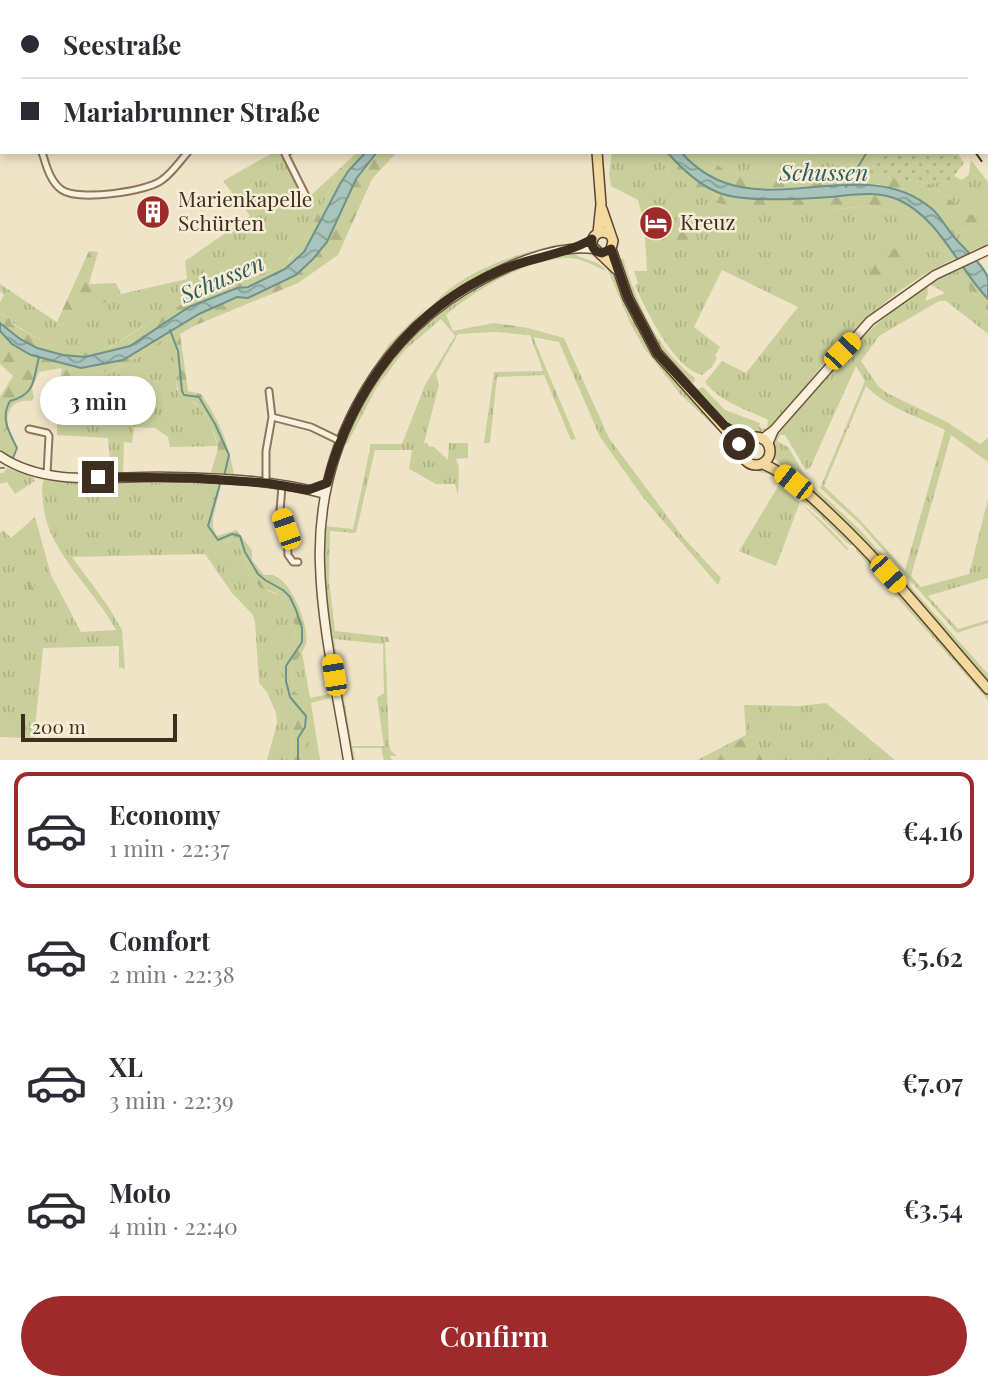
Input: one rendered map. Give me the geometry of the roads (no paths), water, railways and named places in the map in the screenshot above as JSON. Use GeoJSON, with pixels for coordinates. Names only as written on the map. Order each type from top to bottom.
{"type":"FeatureCollection","features":[{"type":"Feature","properties":{"kind":"main road"},"geometry":{"type":"LineString","coordinates":[[597,154],[601,204],[599,245],[617,271],[640,324],[657,353],[743,448]]}},
{"type":"Feature","properties":{"kind":"main road"},"geometry":{"type":"LineString","coordinates":[[348,760],[328,636],[320,562],[325,494],[340,441],[373,377],[408,335],[454,296],[500,270],[541,256],[613,241],[601,204]]}},
{"type":"Feature","properties":{"kind":"main road"},"geometry":{"type":"LineString","coordinates":[[599,245],[609,234]]}},
{"type":"Feature","properties":{"kind":"main road"},"geometry":{"type":"LineString","coordinates":[[765,441],[870,321],[916,286],[953,265],[988,250]]}},
{"type":"Feature","properties":{"kind":"main road"},"geometry":{"type":"LineString","coordinates":[[725,426],[750,439],[765,441]]}},
{"type":"Feature","properties":{"kind":"main road"},"geometry":{"type":"LineString","coordinates":[[750,439],[743,448],[743,456],[747,462],[778,470],[860,542],[988,690]]}},
{"type":"Feature","properties":{"kind":"main road"},"geometry":{"type":"LineString","coordinates":[[765,441],[778,470]]}},
{"type":"Feature","properties":{"kind":"main road"},"geometry":{"type":"LineString","coordinates":[[763,464],[769,455]]}},
{"type":"Feature","properties":{"kind":"main road"},"geometry":{"type":"LineString","coordinates":[[0,456],[19,467],[47,474],[266,483],[325,494]]}},
{"type":"Feature","properties":{"kind":"main road"},"geometry":{"type":"LineString","coordinates":[[308,490],[327,483]]}},
{"type":"Feature","properties":{"kind":"street"},"geometry":{"type":"LineString","coordinates":[[43,154],[53,180],[62,190],[85,195],[137,189],[155,184],[186,154]]}},
{"type":"Feature","properties":{"kind":"street"},"geometry":{"type":"LineString","coordinates":[[285,154],[310,202]]}},
{"type":"Feature","properties":{"kind":"street"},"geometry":{"type":"LineString","coordinates":[[266,483],[266,452],[272,417],[269,391]]}},
{"type":"Feature","properties":{"kind":"street"},"geometry":{"type":"LineString","coordinates":[[272,417],[311,427],[340,441]]}},
{"type":"Feature","properties":{"kind":"street"},"geometry":{"type":"LineString","coordinates":[[29,429],[47,433],[49,436],[47,474]]}},
{"type":"Feature","properties":{"kind":"street"},"geometry":{"type":"LineString","coordinates":[[282,486],[280,511],[287,531],[289,555],[293,562],[298,562]]}},
{"type":"Feature","properties":{"kind":"water"},"geometry":{"type":"Polygon","coordinates":[[[364,154],[375,154],[356,179],[327,242],[296,275],[248,298],[237,297],[199,314],[123,360],[81,368],[31,355],[12,344],[0,331],[0,323],[37,348],[63,355],[85,357],[130,346],[189,307],[237,288],[248,287],[285,269],[304,252],[349,170],[364,154]]]}},
{"type":"Feature","properties":{"kind":"water"},"geometry":{"type":"Polygon","coordinates":[[[669,154],[683,154],[709,175],[739,187],[772,190],[871,185],[902,191],[931,208],[982,268],[988,278],[988,299],[926,219],[899,200],[874,194],[804,199],[741,198],[710,189],[684,170],[669,154]]]}},
{"type":"Feature","properties":{"kind":"waterway","name":"Schussen"},"geometry":{"type":"LineString","coordinates":[[846,187],[866,154]]}},
{"type":"Feature","properties":{"kind":"waterway"},"geometry":{"type":"LineString","coordinates":[[170,330],[178,351],[182,391],[184,395],[199,397],[229,455],[224,476]]}},
{"type":"Feature","properties":{"kind":"waterway"},"geometry":{"type":"LineString","coordinates":[[13,458],[17,448],[7,425],[7,407],[10,401],[29,390],[39,357]]}},
{"type":"Feature","properties":{"kind":"waterway"},"geometry":{"type":"LineString","coordinates":[[220,484],[208,526],[218,540],[232,534],[240,536],[245,552],[258,574],[290,597],[302,628],[302,642],[286,666],[290,697],[306,716],[305,727],[298,738],[298,760]]}},
{"type":"Feature","properties":{"kind":"railway"},"geometry":{"type":"LineString","coordinates":[[976,154],[988,170]]}},
{"type":"Feature","properties":{"kind":"place","name":"Marienkapelle Schürten"},"geometry":{"type":"Point","coordinates":[153,212]}},
{"type":"Feature","properties":{"kind":"place","name":"Kreuz"},"geometry":{"type":"Point","coordinates":[656,223]}}]}
